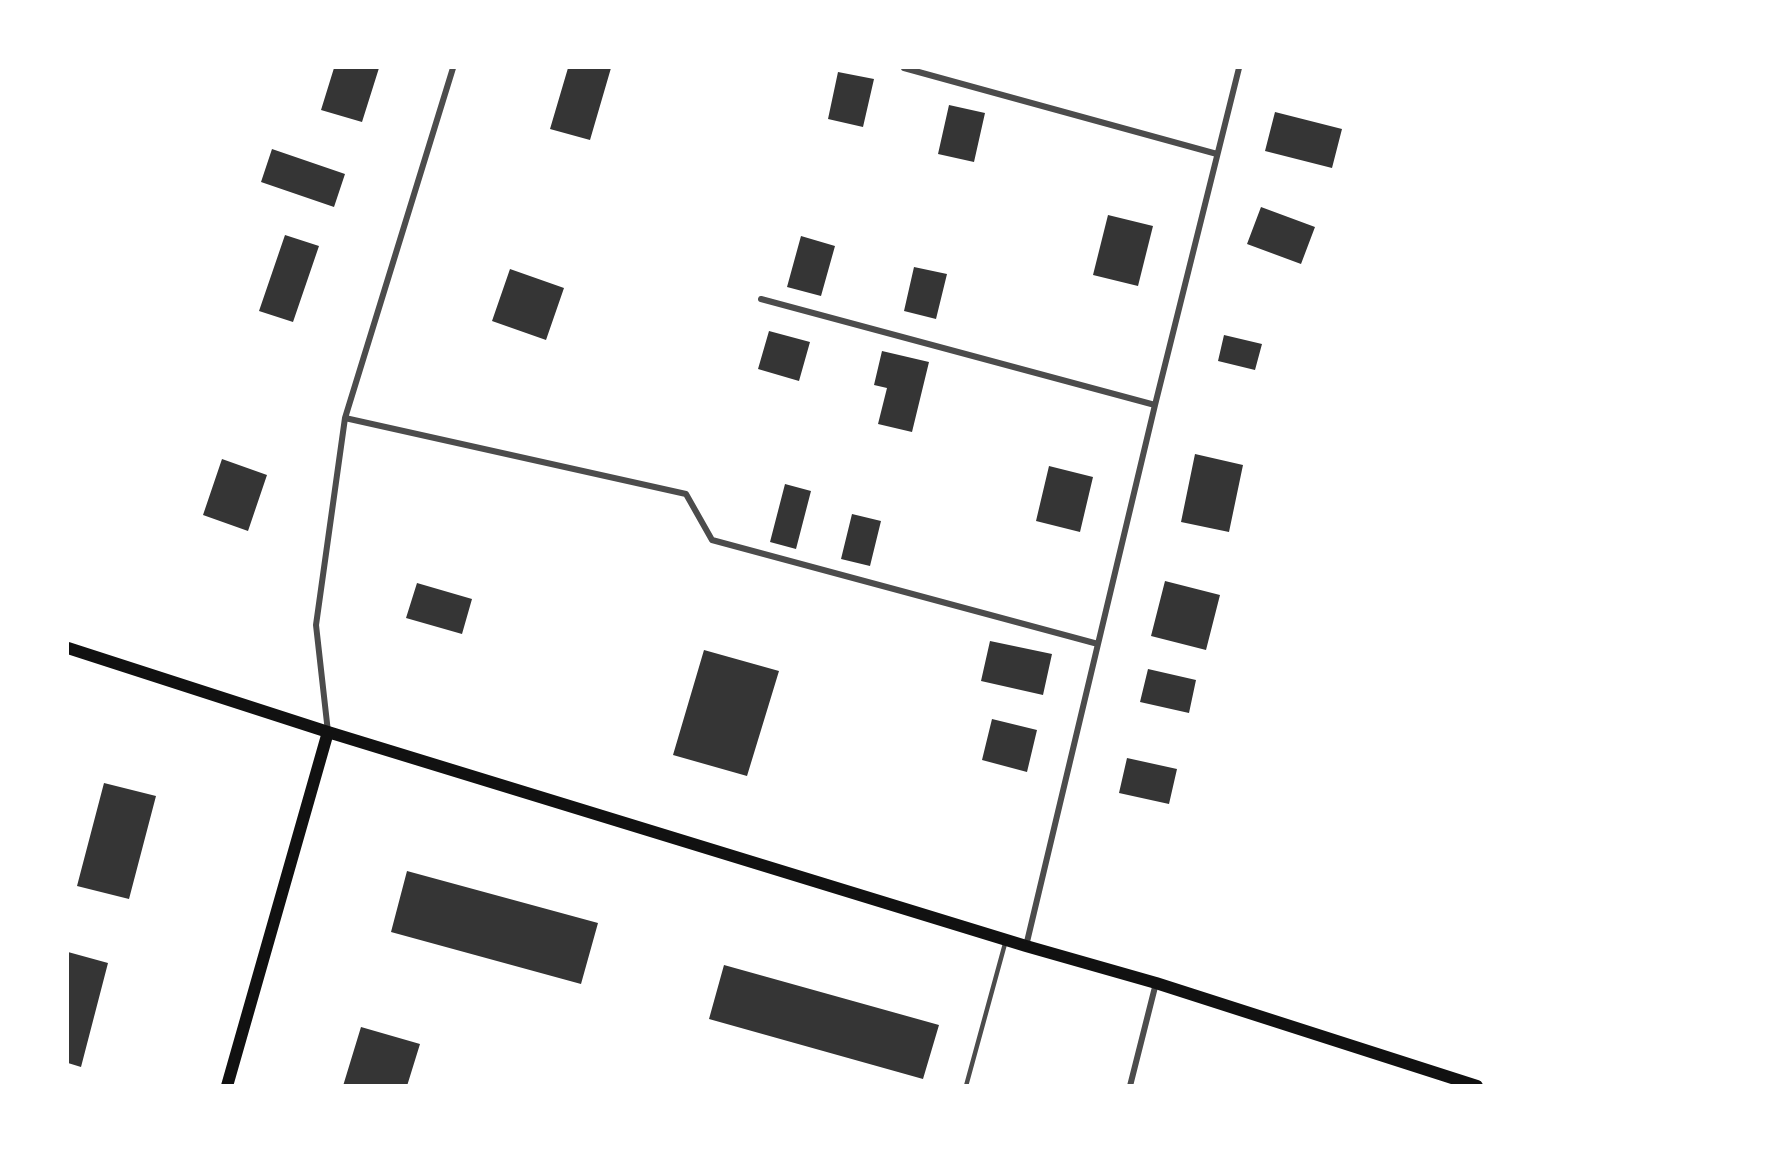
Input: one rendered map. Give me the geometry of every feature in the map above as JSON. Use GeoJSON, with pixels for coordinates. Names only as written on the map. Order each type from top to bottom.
{"type":"FeatureCollection","features":[{"type":"Feature","properties":{"kind":"main road"},"geometry":{"type":"LineString","coordinates":[[68,648],[328,732],[1026,946],[1156,983],[1477,1086]]}},
{"type":"Feature","properties":{"kind":"main road"},"geometry":{"type":"LineString","coordinates":[[227,1086],[328,732]]}},
{"type":"Feature","properties":{"kind":"street"},"geometry":{"type":"LineString","coordinates":[[328,732],[316,625],[345,418],[453,68]]}},
{"type":"Feature","properties":{"kind":"street"},"geometry":{"type":"LineString","coordinates":[[904,68],[1217,154]]}},
{"type":"Feature","properties":{"kind":"street"},"geometry":{"type":"LineString","coordinates":[[1026,946],[1155,405],[1239,68]]}},
{"type":"Feature","properties":{"kind":"street"},"geometry":{"type":"LineString","coordinates":[[761,299],[1155,405]]}},
{"type":"Feature","properties":{"kind":"street"},"geometry":{"type":"LineString","coordinates":[[345,418],[686,494],[712,540],[1098,644]]}},
{"type":"Feature","properties":{"kind":"street"},"geometry":{"type":"LineString","coordinates":[[1130,1086],[1156,983]]}},
{"type":"Feature","properties":{"kind":"lane"},"geometry":{"type":"LineString","coordinates":[[966,1086],[1006,939]]}},
{"type":"Feature","properties":{"kind":"building"},"geometry":{"type":"Polygon","coordinates":[[[334,68],[379,68],[362,122],[321,110],[334,68]]]}},
{"type":"Feature","properties":{"kind":"building"},"geometry":{"type":"Polygon","coordinates":[[[568,68],[611,68],[590,140],[550,129],[568,68]]]}},
{"type":"Feature","properties":{"kind":"building"},"geometry":{"type":"Polygon","coordinates":[[[838,72],[874,79],[863,127],[828,119],[838,72]]]}},
{"type":"Feature","properties":{"kind":"building"},"geometry":{"type":"Polygon","coordinates":[[[949,105],[985,113],[974,162],[938,154],[949,105]]]}},
{"type":"Feature","properties":{"kind":"building"},"geometry":{"type":"Polygon","coordinates":[[[1275,112],[1342,129],[1332,168],[1265,151],[1275,112]]]}},
{"type":"Feature","properties":{"kind":"building"},"geometry":{"type":"Polygon","coordinates":[[[272,149],[345,174],[334,207],[261,182],[272,149]]]}},
{"type":"Feature","properties":{"kind":"building"},"geometry":{"type":"Polygon","coordinates":[[[1261,207],[1315,227],[1301,264],[1247,244],[1261,207]]]}},
{"type":"Feature","properties":{"kind":"building"},"geometry":{"type":"Polygon","coordinates":[[[1108,215],[1153,226],[1138,286],[1093,275],[1108,215]]]}},
{"type":"Feature","properties":{"kind":"building"},"geometry":{"type":"Polygon","coordinates":[[[285,235],[319,246],[293,322],[259,311],[285,235]]]}},
{"type":"Feature","properties":{"kind":"building"},"geometry":{"type":"Polygon","coordinates":[[[801,236],[835,246],[821,296],[787,287],[801,236]]]}},
{"type":"Feature","properties":{"kind":"building"},"geometry":{"type":"Polygon","coordinates":[[[914,267],[947,274],[936,319],[904,311],[914,267]]]}},
{"type":"Feature","properties":{"kind":"building"},"geometry":{"type":"Polygon","coordinates":[[[510,269],[564,288],[546,340],[492,321],[510,269]]]}},
{"type":"Feature","properties":{"kind":"building"},"geometry":{"type":"Polygon","coordinates":[[[769,331],[810,342],[799,381],[758,369],[769,331]]]}},
{"type":"Feature","properties":{"kind":"building"},"geometry":{"type":"Polygon","coordinates":[[[1224,335],[1262,344],[1255,370],[1218,361],[1224,335]]]}},
{"type":"Feature","properties":{"kind":"building"},"geometry":{"type":"Polygon","coordinates":[[[882,351],[929,362],[912,432],[878,424],[887,388],[874,385],[882,351]]]}},
{"type":"Feature","properties":{"kind":"building"},"geometry":{"type":"Polygon","coordinates":[[[1195,454],[1243,465],[1229,532],[1181,522],[1195,454]]]}},
{"type":"Feature","properties":{"kind":"building"},"geometry":{"type":"Polygon","coordinates":[[[222,459],[267,475],[248,531],[203,515],[222,459]]]}},
{"type":"Feature","properties":{"kind":"building"},"geometry":{"type":"Polygon","coordinates":[[[1049,466],[1093,477],[1080,532],[1036,521],[1049,466]]]}},
{"type":"Feature","properties":{"kind":"building"},"geometry":{"type":"Polygon","coordinates":[[[785,484],[811,491],[796,549],[770,542],[785,484]]]}},
{"type":"Feature","properties":{"kind":"building"},"geometry":{"type":"Polygon","coordinates":[[[852,514],[881,521],[870,566],[841,559],[852,514]]]}},
{"type":"Feature","properties":{"kind":"building"},"geometry":{"type":"Polygon","coordinates":[[[1165,581],[1220,595],[1206,650],[1151,636],[1165,581]]]}},
{"type":"Feature","properties":{"kind":"building"},"geometry":{"type":"Polygon","coordinates":[[[417,583],[472,599],[462,634],[406,618],[417,583]]]}},
{"type":"Feature","properties":{"kind":"building"},"geometry":{"type":"Polygon","coordinates":[[[990,641],[1052,654],[1043,695],[981,681],[990,641]]]}},
{"type":"Feature","properties":{"kind":"building"},"geometry":{"type":"Polygon","coordinates":[[[704,650],[779,671],[747,776],[673,755],[704,650]]]}},
{"type":"Feature","properties":{"kind":"building"},"geometry":{"type":"Polygon","coordinates":[[[1148,669],[1196,680],[1189,713],[1140,702],[1148,669]]]}},
{"type":"Feature","properties":{"kind":"building"},"geometry":{"type":"Polygon","coordinates":[[[992,719],[1037,730],[1027,772],[982,760],[992,719]]]}},
{"type":"Feature","properties":{"kind":"building"},"geometry":{"type":"Polygon","coordinates":[[[1127,758],[1177,769],[1169,804],[1119,793],[1127,758]]]}},
{"type":"Feature","properties":{"kind":"building"},"geometry":{"type":"Polygon","coordinates":[[[104,783],[156,796],[129,899],[77,886],[104,783]]]}},
{"type":"Feature","properties":{"kind":"building"},"geometry":{"type":"Polygon","coordinates":[[[407,871],[598,923],[581,984],[391,932],[407,871]]]}},
{"type":"Feature","properties":{"kind":"building"},"geometry":{"type":"Polygon","coordinates":[[[68,952],[108,963],[81,1067],[68,1063],[68,952]]]}},
{"type":"Feature","properties":{"kind":"building"},"geometry":{"type":"Polygon","coordinates":[[[724,965],[939,1025],[923,1079],[709,1019],[724,965]]]}},
{"type":"Feature","properties":{"kind":"building"},"geometry":{"type":"Polygon","coordinates":[[[361,1027],[420,1044],[407,1086],[343,1086],[361,1027]]]}}]}
